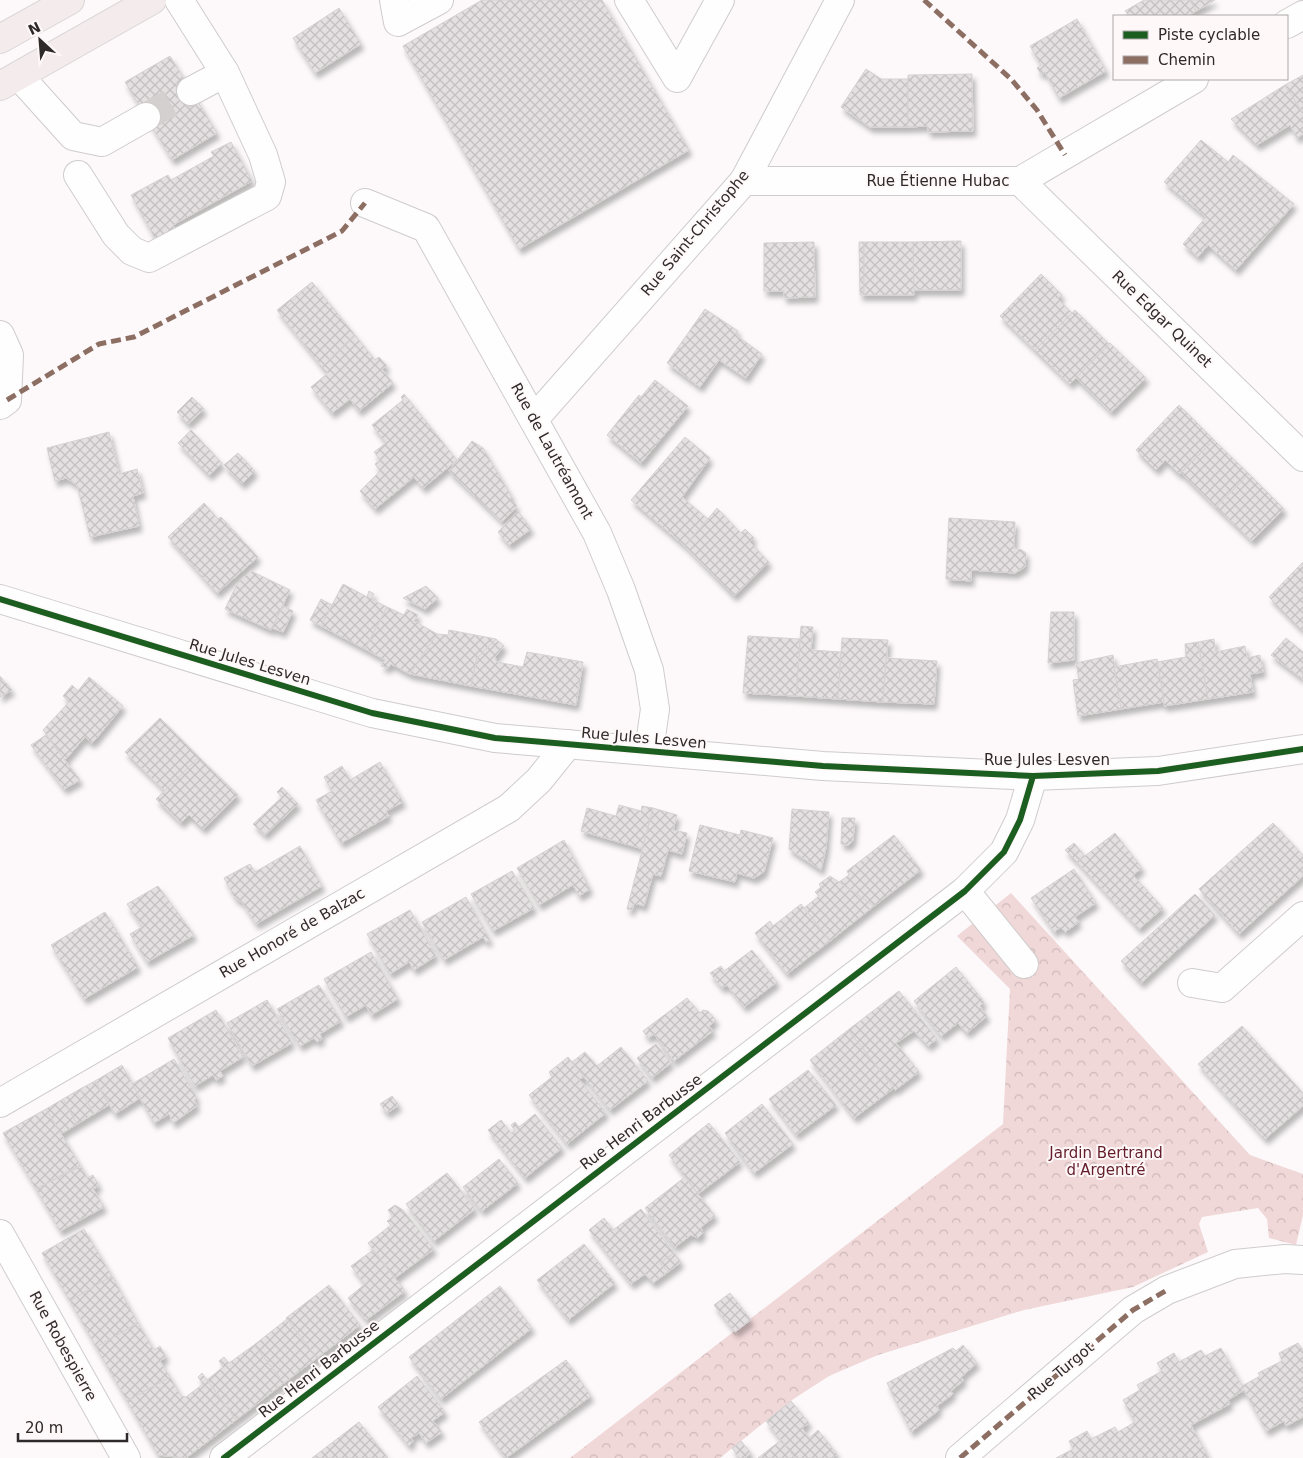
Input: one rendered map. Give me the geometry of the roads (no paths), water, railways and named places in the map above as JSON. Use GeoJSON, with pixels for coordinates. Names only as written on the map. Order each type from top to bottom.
{"type":"FeatureCollection","features":[{"type":"Feature","properties":{"kind":"main road"},"geometry":{"type":"LineString","coordinates":[[6,32],[70,0]]}},
{"type":"Feature","properties":{"kind":"main road"},"geometry":{"type":"LineString","coordinates":[[9,81],[152,0]]}},
{"type":"Feature","properties":{"kind":"street"},"geometry":{"type":"LineString","coordinates":[[78,175],[116,235],[132,251],[149,258],[267,196],[271,182],[262,155],[225,73],[179,0]]}},
{"type":"Feature","properties":{"kind":"street"},"geometry":{"type":"LineString","coordinates":[[394,0],[398,22],[439,0]]}},
{"type":"Feature","properties":{"kind":"street"},"geometry":{"type":"LineString","coordinates":[[629,0],[677,78],[720,0]]}},
{"type":"Feature","properties":{"kind":"street","name":"Rue Saint-Christophe"},"geometry":{"type":"LineString","coordinates":[[534,419],[744,181],[840,0]]}},
{"type":"Feature","properties":{"kind":"street"},"geometry":{"type":"LineString","coordinates":[[1288,23],[1303,15]]}},
{"type":"Feature","properties":{"kind":"street"},"geometry":{"type":"LineString","coordinates":[[191,91],[225,73]]}},
{"type":"Feature","properties":{"kind":"street","name":"Rue Étienne Hubac"},"geometry":{"type":"LineString","coordinates":[[744,181],[1020,181],[1192,80]]}},
{"type":"Feature","properties":{"kind":"street"},"geometry":{"type":"LineString","coordinates":[[9,81],[73,136],[102,142],[146,117]]}},
{"type":"Feature","properties":{"kind":"street","name":"Rue Edgar Quinet"},"geometry":{"type":"LineString","coordinates":[[1020,181],[1303,457]]}},
{"type":"Feature","properties":{"kind":"street","name":"Rue de Lautréamont"},"geometry":{"type":"LineString","coordinates":[[365,202],[426,228],[597,533],[621,590],[649,670],[655,709],[648,751]]}},
{"type":"Feature","properties":{"kind":"street"},"geometry":{"type":"LineString","coordinates":[[0,335],[9,355],[7,400],[0,405]]}},
{"type":"Feature","properties":{"kind":"street","name":"Rue Jules Lesven"},"geometry":{"type":"LineString","coordinates":[[0,599],[372,713],[495,738],[823,766],[1032,776],[1158,771],[1303,750]]}},
{"type":"Feature","properties":{"kind":"street","name":"Rue Honoré de Balzac"},"geometry":{"type":"LineString","coordinates":[[0,1103],[508,808],[539,780],[568,744]]}},
{"type":"Feature","properties":{"kind":"street","name":"Rue Henri Barbusse"},"geometry":{"type":"LineString","coordinates":[[224,1458],[965,891],[1004,852],[1020,820],[1032,776]]}},
{"type":"Feature","properties":{"kind":"street"},"geometry":{"type":"LineString","coordinates":[[965,891],[1024,964]]}},
{"type":"Feature","properties":{"kind":"street"},"geometry":{"type":"LineString","coordinates":[[1192,983],[1222,988],[1303,916]]}},
{"type":"Feature","properties":{"kind":"street","name":"Rue Robespierre"},"geometry":{"type":"LineString","coordinates":[[0,1234],[126,1458]]}},
{"type":"Feature","properties":{"kind":"street","name":"Rue Turgot"},"geometry":{"type":"LineString","coordinates":[[960,1458],[1133,1310],[1168,1290],[1235,1264],[1297,1259]]}},
{"type":"Feature","properties":{"kind":"tunnel"},"geometry":{"type":"LineString","coordinates":[[146,117],[191,91]]}},
{"type":"Feature","properties":{"kind":"park label","name":"Jardin Bertrand d'Argentré"},"geometry":{"type":"Point","coordinates":[1106,1162]}}]}
